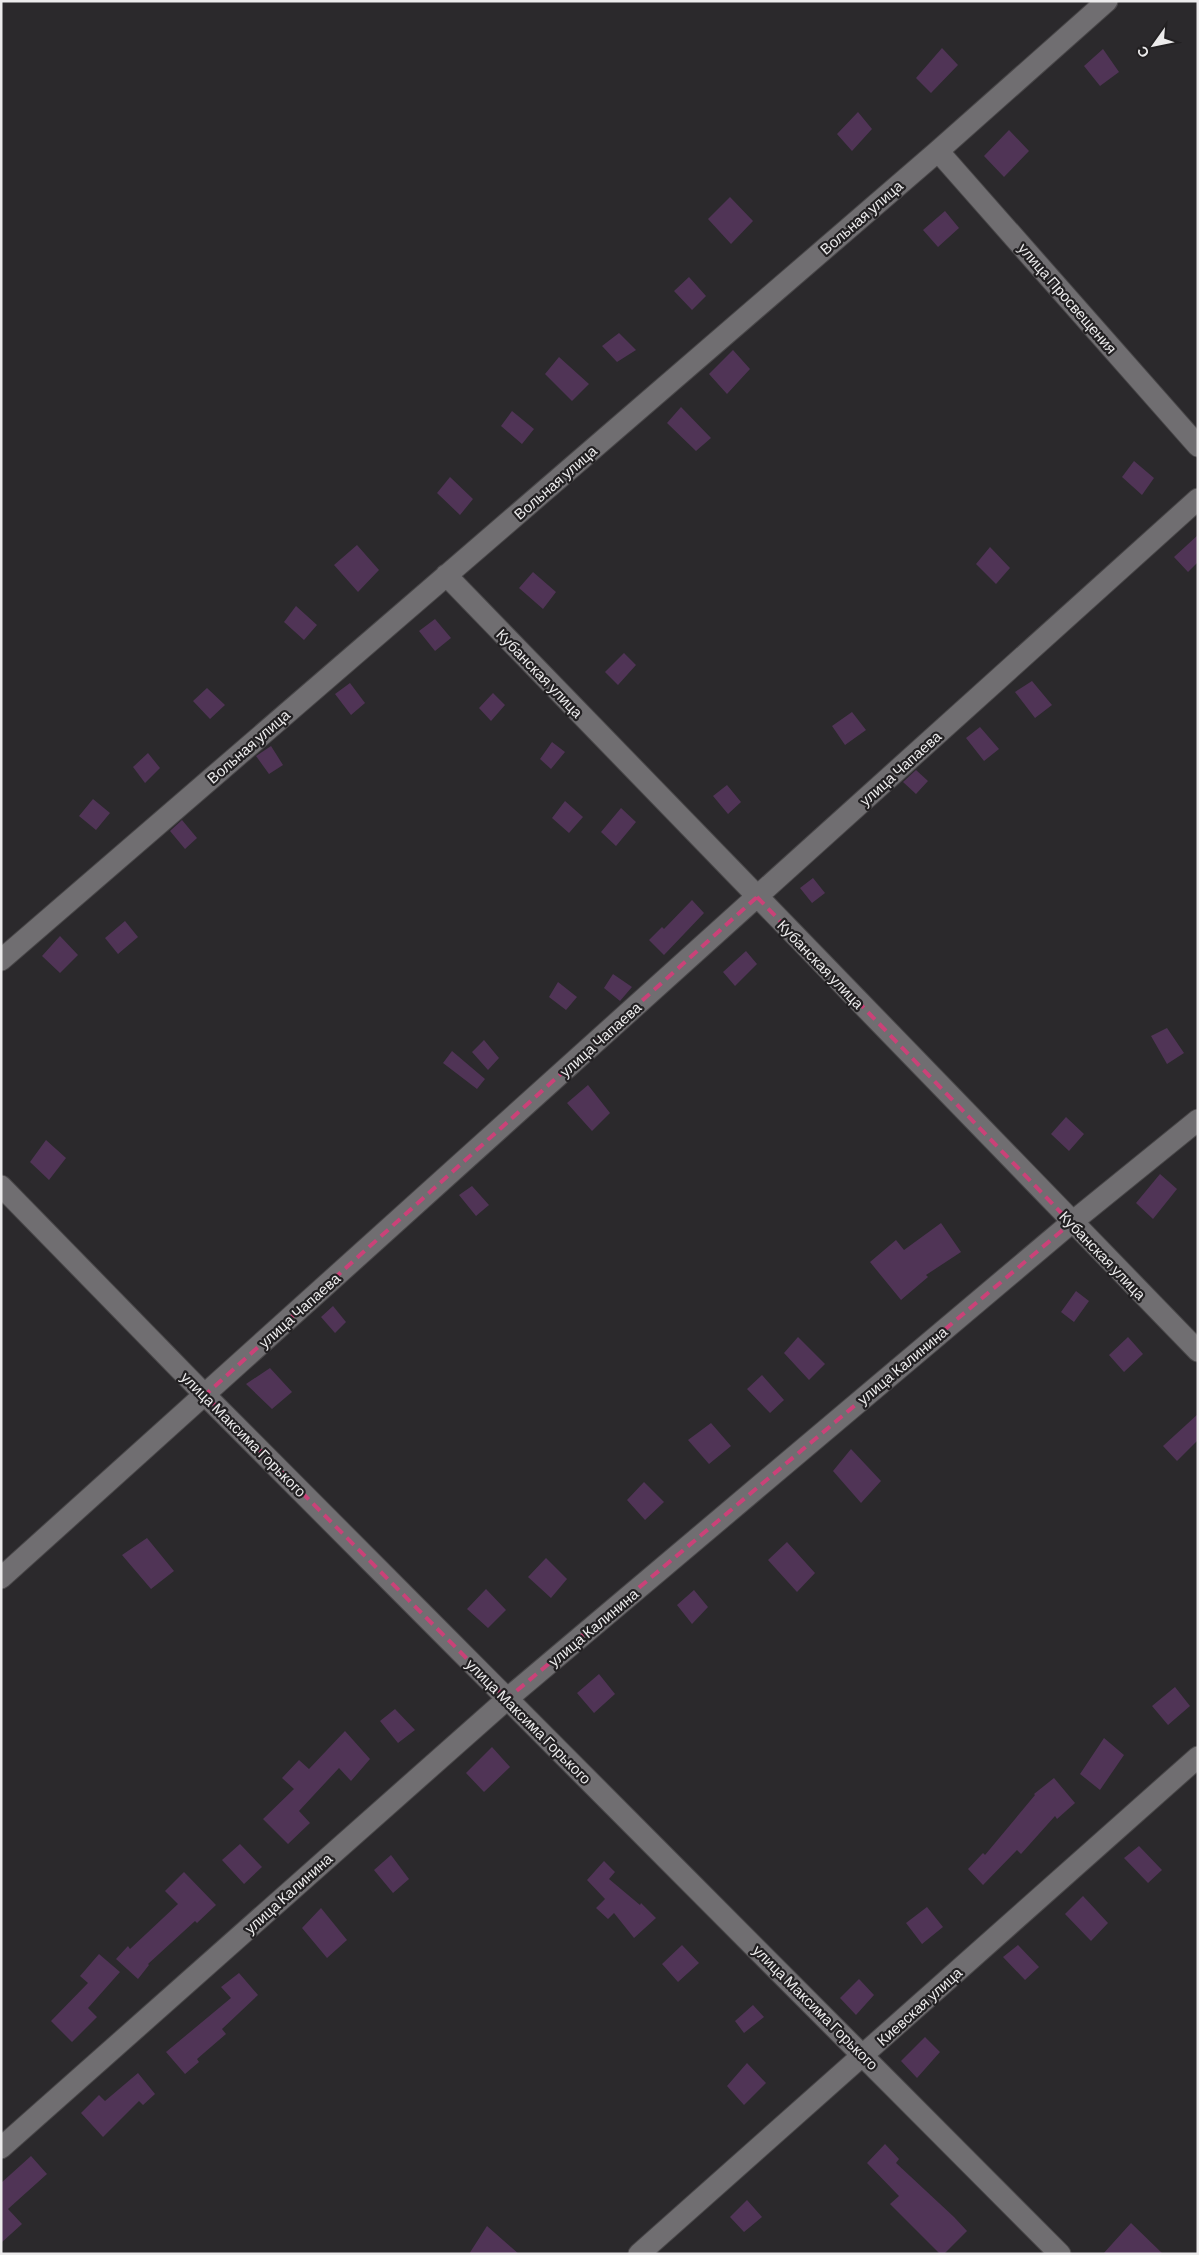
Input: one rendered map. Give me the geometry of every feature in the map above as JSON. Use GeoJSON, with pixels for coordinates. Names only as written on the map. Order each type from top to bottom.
{"type":"FeatureCollection","features":[{"type":"Feature","properties":{"kind":"street","name":"Вольная улица"},"geometry":{"type":"LineString","coordinates":[[1,960],[938,150],[1106,1]]}},
{"type":"Feature","properties":{"kind":"street","name":"улица Просвещения"},"geometry":{"type":"LineString","coordinates":[[938,150],[1198,446]]}},
{"type":"Feature","properties":{"kind":"street","name":"улица Чапаева"},"geometry":{"type":"LineString","coordinates":[[1,1578],[1198,499]]}},
{"type":"Feature","properties":{"kind":"street","name":"Кубанская улица"},"geometry":{"type":"LineString","coordinates":[[446,575],[1071,1223],[1198,1351]]}},
{"type":"Feature","properties":{"kind":"street","name":"улица Калинина"},"geometry":{"type":"LineString","coordinates":[[1,2148],[507,1699],[1071,1223],[1198,1120]]}},
{"type":"Feature","properties":{"kind":"street","name":"улица Максима Горького"},"geometry":{"type":"LineString","coordinates":[[1,1186],[205,1395],[1060,2254]]}},
{"type":"Feature","properties":{"kind":"street","name":"Киевская улица"},"geometry":{"type":"LineString","coordinates":[[639,2254],[1198,1757]]}},
{"type":"Feature","properties":{"kind":"highlighted area"},"geometry":{"type":"Polygon","coordinates":[[[757,897],[1071,1223],[507,1699],[205,1395],[757,897]]]}},
{"type":"Feature","properties":{"kind":"building"},"geometry":{"type":"Polygon","coordinates":[[[942,48],[958,65],[931,93],[916,78],[942,48]]]}},
{"type":"Feature","properties":{"kind":"building"},"geometry":{"type":"Polygon","coordinates":[[[1103,49],[1119,72],[1100,86],[1084,66],[1103,49]]]}},
{"type":"Feature","properties":{"kind":"building"},"geometry":{"type":"Polygon","coordinates":[[[858,112],[872,129],[852,151],[837,134],[858,112]]]}},
{"type":"Feature","properties":{"kind":"building"},"geometry":{"type":"Polygon","coordinates":[[[1009,130],[1029,151],[1004,177],[984,156],[1009,130]]]}},
{"type":"Feature","properties":{"kind":"building"},"geometry":{"type":"Polygon","coordinates":[[[730,197],[753,221],[731,244],[708,219],[730,197]]]}},
{"type":"Feature","properties":{"kind":"building"},"geometry":{"type":"Polygon","coordinates":[[[945,211],[959,228],[938,247],[923,230],[945,211]]]}},
{"type":"Feature","properties":{"kind":"building"},"geometry":{"type":"Polygon","coordinates":[[[689,277],[706,296],[692,310],[674,291],[689,277]]]}},
{"type":"Feature","properties":{"kind":"building"},"geometry":{"type":"Polygon","coordinates":[[[619,333],[636,350],[617,362],[602,346],[619,333]]]}},
{"type":"Feature","properties":{"kind":"building"},"geometry":{"type":"Polygon","coordinates":[[[733,350],[750,369],[727,394],[709,374],[733,350]]]}},
{"type":"Feature","properties":{"kind":"building"},"geometry":{"type":"Polygon","coordinates":[[[559,357],[589,384],[572,401],[545,374],[559,357]]]}},
{"type":"Feature","properties":{"kind":"building"},"geometry":{"type":"Polygon","coordinates":[[[681,407],[711,438],[696,451],[667,423],[681,407]]]}},
{"type":"Feature","properties":{"kind":"building"},"geometry":{"type":"Polygon","coordinates":[[[512,411],[534,429],[522,444],[501,426],[512,411]]]}},
{"type":"Feature","properties":{"kind":"building"},"geometry":{"type":"Polygon","coordinates":[[[1134,461],[1154,478],[1142,495],[1122,477],[1134,461]]]}},
{"type":"Feature","properties":{"kind":"building"},"geometry":{"type":"Polygon","coordinates":[[[450,477],[473,499],[460,515],[437,493],[450,477]]]}},
{"type":"Feature","properties":{"kind":"building"},"geometry":{"type":"Polygon","coordinates":[[[1198,535],[1198,562],[1188,572],[1174,557],[1198,535]]]}},
{"type":"Feature","properties":{"kind":"building"},"geometry":{"type":"Polygon","coordinates":[[[357,545],[379,570],[358,592],[334,565],[357,545]]]}},
{"type":"Feature","properties":{"kind":"building"},"geometry":{"type":"Polygon","coordinates":[[[990,547],[1010,568],[996,584],[976,564],[990,547]]]}},
{"type":"Feature","properties":{"kind":"building"},"geometry":{"type":"Polygon","coordinates":[[[533,572],[556,592],[543,609],[519,588],[533,572]]]}},
{"type":"Feature","properties":{"kind":"building"},"geometry":{"type":"Polygon","coordinates":[[[296,606],[317,625],[304,640],[284,622],[296,606]]]}},
{"type":"Feature","properties":{"kind":"building"},"geometry":{"type":"Polygon","coordinates":[[[435,619],[451,638],[435,651],[419,631],[435,619]]]}},
{"type":"Feature","properties":{"kind":"building"},"geometry":{"type":"Polygon","coordinates":[[[624,653],[636,665],[618,685],[605,672],[624,653]]]}},
{"type":"Feature","properties":{"kind":"building"},"geometry":{"type":"Polygon","coordinates":[[[1032,681],[1052,705],[1035,718],[1015,692],[1032,681]]]}},
{"type":"Feature","properties":{"kind":"building"},"geometry":{"type":"Polygon","coordinates":[[[350,683],[365,703],[351,715],[335,694],[350,683]]]}},
{"type":"Feature","properties":{"kind":"building"},"geometry":{"type":"Polygon","coordinates":[[[207,688],[225,705],[210,719],[193,701],[207,688]]]}},
{"type":"Feature","properties":{"kind":"building"},"geometry":{"type":"Polygon","coordinates":[[[493,693],[505,705],[491,721],[479,708],[493,693]]]}},
{"type":"Feature","properties":{"kind":"building"},"geometry":{"type":"Polygon","coordinates":[[[852,712],[866,730],[845,745],[832,726],[852,712]]]}},
{"type":"Feature","properties":{"kind":"building"},"geometry":{"type":"Polygon","coordinates":[[[980,727],[999,749],[984,761],[966,738],[980,727]]]}},
{"type":"Feature","properties":{"kind":"building"},"geometry":{"type":"Polygon","coordinates":[[[552,742],[565,752],[551,769],[540,759],[552,742]]]}},
{"type":"Feature","properties":{"kind":"building"},"geometry":{"type":"Polygon","coordinates":[[[271,746],[283,765],[269,774],[256,756],[271,746]]]}},
{"type":"Feature","properties":{"kind":"building"},"geometry":{"type":"Polygon","coordinates":[[[148,753],[160,768],[145,783],[133,767],[148,753]]]}},
{"type":"Feature","properties":{"kind":"building"},"geometry":{"type":"Polygon","coordinates":[[[916,770],[928,781],[916,794],[903,782],[916,770]]]}},
{"type":"Feature","properties":{"kind":"building"},"geometry":{"type":"Polygon","coordinates":[[[727,785],[741,802],[728,814],[713,796],[727,785]]]}},
{"type":"Feature","properties":{"kind":"building"},"geometry":{"type":"Polygon","coordinates":[[[93,799],[110,813],[96,830],[79,816],[93,799]]]}},
{"type":"Feature","properties":{"kind":"building"},"geometry":{"type":"Polygon","coordinates":[[[565,801],[583,817],[569,833],[552,818],[565,801]]]}},
{"type":"Feature","properties":{"kind":"building"},"geometry":{"type":"Polygon","coordinates":[[[621,808],[636,822],[616,846],[601,832],[621,808]]]}},
{"type":"Feature","properties":{"kind":"building"},"geometry":{"type":"Polygon","coordinates":[[[182,820],[197,838],[185,849],[170,831],[182,820]]]}},
{"type":"Feature","properties":{"kind":"building"},"geometry":{"type":"Polygon","coordinates":[[[813,878],[825,893],[812,903],[800,888],[813,878]]]}},
{"type":"Feature","properties":{"kind":"building"},"geometry":{"type":"Polygon","coordinates":[[[692,900],[704,913],[664,955],[649,940],[662,927],[664,929],[692,900]]]}},
{"type":"Feature","properties":{"kind":"building"},"geometry":{"type":"Polygon","coordinates":[[[125,921],[138,937],[118,954],[105,938],[125,921]]]}},
{"type":"Feature","properties":{"kind":"building"},"geometry":{"type":"Polygon","coordinates":[[[60,936],[78,955],[60,973],[42,956],[60,936]]]}},
{"type":"Feature","properties":{"kind":"building"},"geometry":{"type":"Polygon","coordinates":[[[746,951],[757,964],[735,986],[723,972],[746,951]]]}},
{"type":"Feature","properties":{"kind":"building"},"geometry":{"type":"Polygon","coordinates":[[[613,974],[632,987],[620,1001],[604,988],[613,974]]]}},
{"type":"Feature","properties":{"kind":"building"},"geometry":{"type":"Polygon","coordinates":[[[558,982],[577,997],[566,1010],[549,997],[558,982]]]}},
{"type":"Feature","properties":{"kind":"building"},"geometry":{"type":"Polygon","coordinates":[[[1167,1028],[1184,1053],[1167,1064],[1151,1036],[1167,1028]]]}},
{"type":"Feature","properties":{"kind":"building"},"geometry":{"type":"Polygon","coordinates":[[[484,1040],[499,1058],[488,1070],[472,1052],[484,1040]]]}},
{"type":"Feature","properties":{"kind":"building"},"geometry":{"type":"Polygon","coordinates":[[[452,1051],[485,1079],[477,1089],[443,1063],[452,1051]]]}},
{"type":"Feature","properties":{"kind":"building"},"geometry":{"type":"Polygon","coordinates":[[[588,1085],[610,1113],[592,1131],[567,1103],[588,1085]]]}},
{"type":"Feature","properties":{"kind":"building"},"geometry":{"type":"Polygon","coordinates":[[[1066,1117],[1084,1134],[1069,1151],[1051,1134],[1066,1117]]]}},
{"type":"Feature","properties":{"kind":"building"},"geometry":{"type":"Polygon","coordinates":[[[46,1140],[66,1158],[49,1180],[30,1162],[46,1140]]]}},
{"type":"Feature","properties":{"kind":"building"},"geometry":{"type":"Polygon","coordinates":[[[1160,1174],[1177,1189],[1153,1219],[1136,1203],[1160,1174]]]}},
{"type":"Feature","properties":{"kind":"building"},"geometry":{"type":"Polygon","coordinates":[[[472,1186],[489,1205],[476,1216],[459,1195],[472,1186]]]}},
{"type":"Feature","properties":{"kind":"building"},"geometry":{"type":"Polygon","coordinates":[[[941,1223],[961,1252],[926,1275],[928,1277],[901,1300],[870,1262],[896,1240],[904,1250],[941,1223]]]}},
{"type":"Feature","properties":{"kind":"building"},"geometry":{"type":"Polygon","coordinates":[[[1076,1291],[1089,1301],[1074,1322],[1061,1312],[1076,1291]]]}},
{"type":"Feature","properties":{"kind":"building"},"geometry":{"type":"Polygon","coordinates":[[[333,1306],[346,1322],[335,1333],[321,1317],[333,1306]]]}},
{"type":"Feature","properties":{"kind":"building"},"geometry":{"type":"Polygon","coordinates":[[[798,1337],[825,1364],[809,1380],[784,1353],[798,1337]]]}},
{"type":"Feature","properties":{"kind":"building"},"geometry":{"type":"Polygon","coordinates":[[[1128,1337],[1143,1354],[1124,1372],[1109,1355],[1128,1337]]]}},
{"type":"Feature","properties":{"kind":"building"},"geometry":{"type":"Polygon","coordinates":[[[270,1368],[292,1392],[272,1409],[246,1384],[270,1368]]]}},
{"type":"Feature","properties":{"kind":"building"},"geometry":{"type":"Polygon","coordinates":[[[762,1375],[784,1400],[770,1413],[747,1389],[762,1375]]]}},
{"type":"Feature","properties":{"kind":"building"},"geometry":{"type":"Polygon","coordinates":[[[1198,1414],[1198,1440],[1177,1461],[1163,1446],[1198,1414]]]}},
{"type":"Feature","properties":{"kind":"building"},"geometry":{"type":"Polygon","coordinates":[[[711,1423],[731,1446],[709,1464],[688,1440],[711,1423]]]}},
{"type":"Feature","properties":{"kind":"building"},"geometry":{"type":"Polygon","coordinates":[[[851,1449],[881,1481],[861,1503],[833,1471],[851,1449]]]}},
{"type":"Feature","properties":{"kind":"building"},"geometry":{"type":"Polygon","coordinates":[[[644,1482],[664,1502],[645,1520],[627,1500],[644,1482]]]}},
{"type":"Feature","properties":{"kind":"building"},"geometry":{"type":"Polygon","coordinates":[[[147,1538],[174,1571],[151,1589],[122,1555],[147,1538]]]}},
{"type":"Feature","properties":{"kind":"building"},"geometry":{"type":"Polygon","coordinates":[[[787,1542],[815,1573],[797,1592],[768,1560],[787,1542]]]}},
{"type":"Feature","properties":{"kind":"building"},"geometry":{"type":"Polygon","coordinates":[[[546,1558],[567,1579],[551,1598],[528,1577],[546,1558]]]}},
{"type":"Feature","properties":{"kind":"building"},"geometry":{"type":"Polygon","coordinates":[[[486,1589],[506,1610],[488,1628],[467,1609],[486,1589]]]}},
{"type":"Feature","properties":{"kind":"building"},"geometry":{"type":"Polygon","coordinates":[[[694,1590],[708,1607],[692,1624],[677,1605],[694,1590]]]}},
{"type":"Feature","properties":{"kind":"building"},"geometry":{"type":"Polygon","coordinates":[[[599,1674],[615,1694],[594,1713],[577,1693],[599,1674]]]}},
{"type":"Feature","properties":{"kind":"building"},"geometry":{"type":"Polygon","coordinates":[[[1175,1687],[1190,1706],[1168,1725],[1152,1706],[1175,1687]]]}},
{"type":"Feature","properties":{"kind":"building"},"geometry":{"type":"Polygon","coordinates":[[[395,1709],[415,1730],[398,1743],[380,1721],[395,1709]]]}},
{"type":"Feature","properties":{"kind":"building"},"geometry":{"type":"Polygon","coordinates":[[[345,1731],[370,1759],[351,1781],[339,1768],[299,1811],[310,1823],[288,1844],[263,1819],[294,1789],[282,1778],[299,1760],[309,1769],[345,1731]]]}},
{"type":"Feature","properties":{"kind":"building"},"geometry":{"type":"Polygon","coordinates":[[[1104,1738],[1124,1755],[1100,1790],[1080,1774],[1104,1738]]]}},
{"type":"Feature","properties":{"kind":"building"},"geometry":{"type":"Polygon","coordinates":[[[492,1747],[510,1767],[484,1792],[466,1773],[492,1747]]]}},
{"type":"Feature","properties":{"kind":"building"},"geometry":{"type":"Polygon","coordinates":[[[1054,1778],[1075,1803],[1057,1819],[1055,1816],[1021,1854],[1017,1850],[983,1885],[968,1869],[983,1853],[985,1855],[1034,1794],[1054,1778]]]}},
{"type":"Feature","properties":{"kind":"building"},"geometry":{"type":"Polygon","coordinates":[[[240,1844],[262,1867],[244,1884],[222,1860],[240,1844]]]}},
{"type":"Feature","properties":{"kind":"building"},"geometry":{"type":"Polygon","coordinates":[[[1139,1846],[1162,1870],[1148,1883],[1124,1858],[1139,1846]]]}},
{"type":"Feature","properties":{"kind":"building"},"geometry":{"type":"Polygon","coordinates":[[[391,1855],[409,1879],[393,1893],[374,1870],[391,1855]]]}},
{"type":"Feature","properties":{"kind":"building"},"geometry":{"type":"Polygon","coordinates":[[[604,1861],[615,1872],[609,1879],[640,1905],[641,1903],[656,1918],[634,1938],[614,1913],[608,1919],[596,1908],[605,1899],[587,1880],[604,1861]]]}},
{"type":"Feature","properties":{"kind":"building"},"geometry":{"type":"Polygon","coordinates":[[[184,1872],[216,1905],[197,1923],[195,1921],[148,1964],[138,1979],[116,1959],[128,1946],[130,1949],[178,1904],[165,1891],[184,1872]]]}},
{"type":"Feature","properties":{"kind":"building"},"geometry":{"type":"Polygon","coordinates":[[[1083,1896],[1108,1923],[1091,1941],[1065,1914],[1083,1896]]]}},
{"type":"Feature","properties":{"kind":"building"},"geometry":{"type":"Polygon","coordinates":[[[927,1907],[943,1927],[922,1944],[906,1923],[927,1907]]]}},
{"type":"Feature","properties":{"kind":"building"},"geometry":{"type":"Polygon","coordinates":[[[321,1908],[347,1940],[327,1958],[302,1928],[321,1908]]]}},
{"type":"Feature","properties":{"kind":"building"},"geometry":{"type":"Polygon","coordinates":[[[682,1945],[699,1963],[678,1982],[662,1964],[682,1945]]]}},
{"type":"Feature","properties":{"kind":"building"},"geometry":{"type":"Polygon","coordinates":[[[1018,1945],[1039,1967],[1025,1980],[1003,1957],[1018,1945]]]}},
{"type":"Feature","properties":{"kind":"building"},"geometry":{"type":"Polygon","coordinates":[[[99,1954],[120,1972],[88,2008],[97,2017],[72,2042],[51,2021],[88,1983],[80,1976],[99,1954]]]}},
{"type":"Feature","properties":{"kind":"building"},"geometry":{"type":"Polygon","coordinates":[[[239,1973],[258,1995],[222,2029],[226,2034],[197,2059],[199,2062],[185,2074],[166,2052],[231,1998],[221,1987],[239,1973]]]}},
{"type":"Feature","properties":{"kind":"building"},"geometry":{"type":"Polygon","coordinates":[[[859,1979],[874,1995],[856,2015],[840,1998],[859,1979]]]}},
{"type":"Feature","properties":{"kind":"building"},"geometry":{"type":"Polygon","coordinates":[[[753,2005],[764,2017],[744,2033],[735,2021],[753,2005]]]}},
{"type":"Feature","properties":{"kind":"building"},"geometry":{"type":"Polygon","coordinates":[[[925,2037],[940,2052],[917,2078],[901,2061],[925,2037]]]}},
{"type":"Feature","properties":{"kind":"building"},"geometry":{"type":"Polygon","coordinates":[[[747,2063],[766,2083],[744,2105],[727,2086],[747,2063]]]}},
{"type":"Feature","properties":{"kind":"building"},"geometry":{"type":"Polygon","coordinates":[[[138,2073],[155,2094],[143,2105],[139,2101],[103,2137],[81,2113],[99,2095],[105,2101],[138,2073]]]}},
{"type":"Feature","properties":{"kind":"building"},"geometry":{"type":"Polygon","coordinates":[[[885,2144],[899,2159],[896,2163],[967,2231],[944,2254],[940,2254],[890,2204],[899,2196],[867,2163],[885,2144]]]}},
{"type":"Feature","properties":{"kind":"building"},"geometry":{"type":"Polygon","coordinates":[[[31,2156],[47,2174],[8,2209],[22,2224],[1,2243],[1,2183],[31,2156]]]}},
{"type":"Feature","properties":{"kind":"building"},"geometry":{"type":"Polygon","coordinates":[[[747,2200],[762,2217],[744,2232],[730,2217],[747,2200]]]}},
{"type":"Feature","properties":{"kind":"building"},"geometry":{"type":"Polygon","coordinates":[[[1131,2223],[1163,2254],[1103,2254],[1131,2223]]]}},
{"type":"Feature","properties":{"kind":"building"},"geometry":{"type":"Polygon","coordinates":[[[487,2226],[519,2254],[469,2254],[487,2226]]]}}]}
